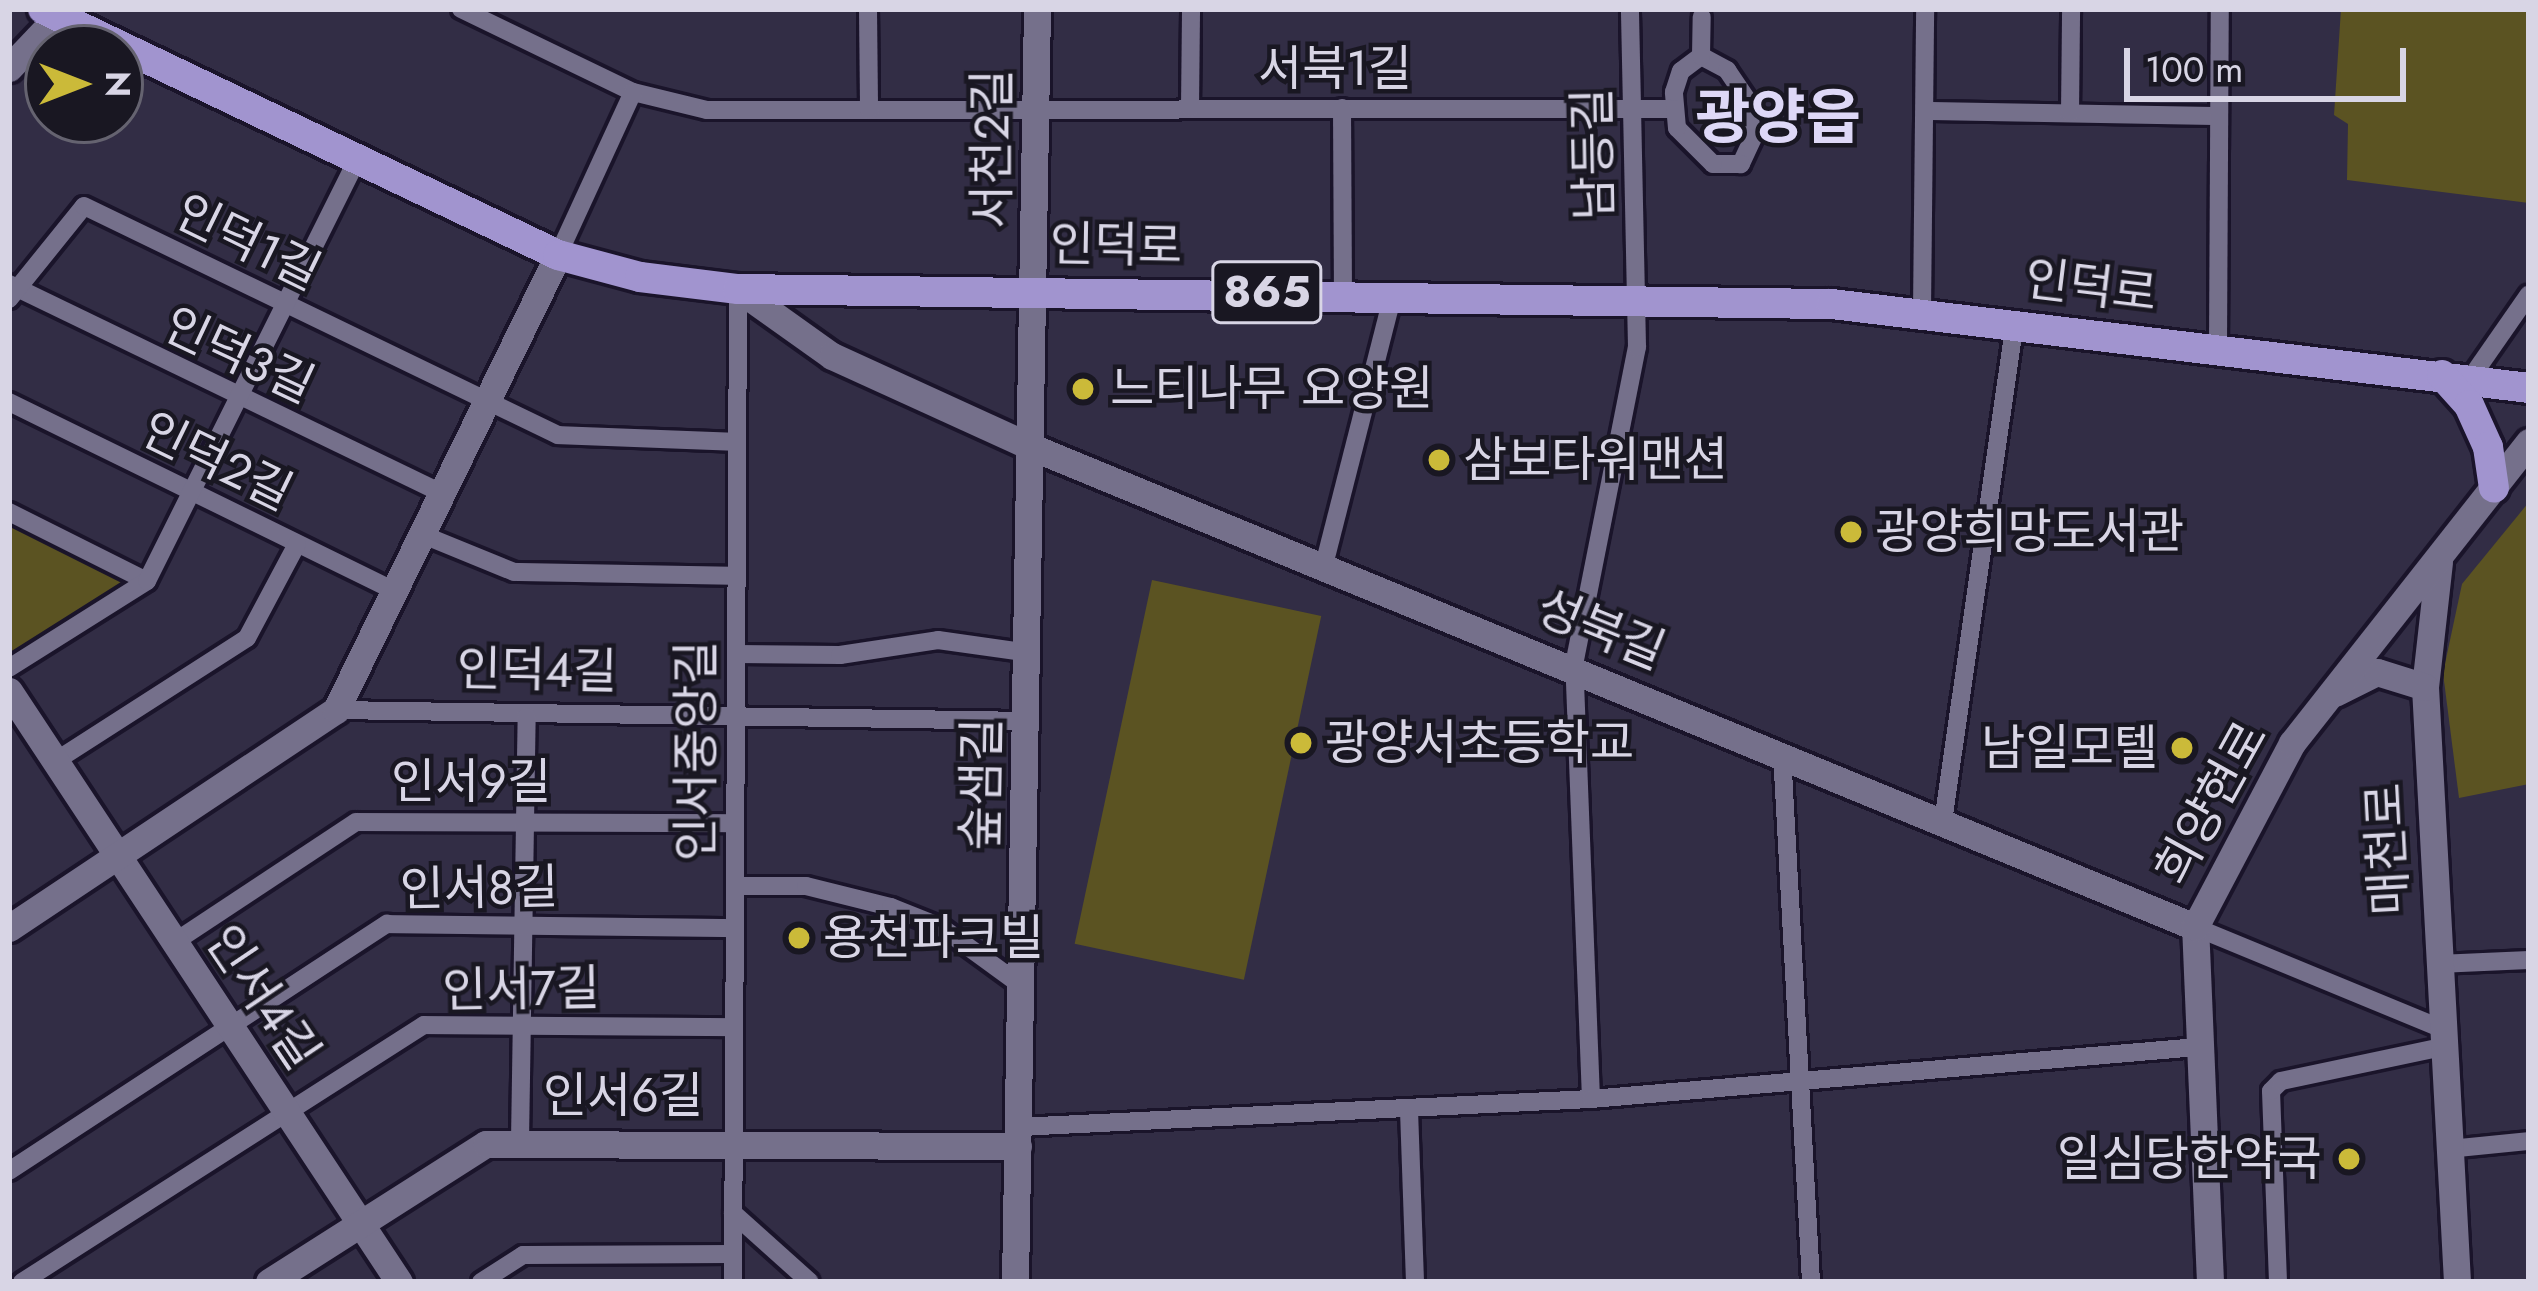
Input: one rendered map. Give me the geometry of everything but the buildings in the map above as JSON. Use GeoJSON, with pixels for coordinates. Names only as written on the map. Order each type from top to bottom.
{"type":"FeatureCollection","features":[{"type":"Feature","properties":{"kind":"main road","name":"인덕로"},"geometry":{"type":"LineString","coordinates":[[55,11],[558,255],[640,277],[738,290],[1343,293],[1922,310],[2529,388]]}},
{"type":"Feature","properties":{"kind":"main road"},"geometry":{"type":"LineString","coordinates":[[2456,377],[2488,447],[2494,488]]}},
{"type":"Feature","properties":{"kind":"street","name":"서북1길"},"geometry":{"type":"LineString","coordinates":[[461,9],[633,92],[707,110],[1671,109]]}},
{"type":"Feature","properties":{"kind":"street"},"geometry":{"type":"LineString","coordinates":[[868,9],[869,110]]}},
{"type":"Feature","properties":{"kind":"street","name":"서천2길"},"geometry":{"type":"LineString","coordinates":[[1036,9],[1038,288]]}},
{"type":"Feature","properties":{"kind":"street"},"geometry":{"type":"LineString","coordinates":[[1190,108],[1191,9]]}},
{"type":"Feature","properties":{"kind":"street","name":"남등길"},"geometry":{"type":"LineString","coordinates":[[1591,1099],[1574,665],[1636,347],[1630,9]]}},
{"type":"Feature","properties":{"kind":"street"},"geometry":{"type":"LineString","coordinates":[[1922,310],[1925,9]]}},
{"type":"Feature","properties":{"kind":"street"},"geometry":{"type":"LineString","coordinates":[[2070,113],[2071,9]]}},
{"type":"Feature","properties":{"kind":"street"},"geometry":{"type":"LineString","coordinates":[[2218,347],[2220,9]]}},
{"type":"Feature","properties":{"kind":"street"},"geometry":{"type":"LineString","coordinates":[[9,68],[55,11]]}},
{"type":"Feature","properties":{"kind":"street"},"geometry":{"type":"LineString","coordinates":[[1701,56],[1702,16]]}},
{"type":"Feature","properties":{"kind":"street"},"geometry":{"type":"LineString","coordinates":[[1701,56],[1738,81],[1752,120],[1748,155],[1741,164],[1713,164],[1685,141],[1671,109],[1681,71],[1701,56]]}},
{"type":"Feature","properties":{"kind":"street"},"geometry":{"type":"LineString","coordinates":[[9,928],[336,710],[633,92]]}},
{"type":"Feature","properties":{"kind":"street"},"geometry":{"type":"LineString","coordinates":[[1342,109],[1343,293]]}},
{"type":"Feature","properties":{"kind":"street"},"geometry":{"type":"LineString","coordinates":[[1926,111],[2219,116]]}},
{"type":"Feature","properties":{"kind":"street"},"geometry":{"type":"LineString","coordinates":[[9,668],[147,580],[194,494],[357,159]]}},
{"type":"Feature","properties":{"kind":"street","name":"인덕1길"},"geometry":{"type":"LineString","coordinates":[[12,291],[84,206],[486,401]]}},
{"type":"Feature","properties":{"kind":"street","name":"숲샘길"},"geometry":{"type":"LineString","coordinates":[[1015,1282],[1038,288]]}},
{"type":"Feature","properties":{"kind":"street","name":"인서중앙길"},"geometry":{"type":"LineString","coordinates":[[733,1282],[738,290]]}},
{"type":"Feature","properties":{"kind":"street","name":"성북길"},"geometry":{"type":"LineString","coordinates":[[738,290],[832,356],[1034,448],[1574,665],[2195,927],[2443,1038]]}},
{"type":"Feature","properties":{"kind":"street","name":"인덕3길"},"geometry":{"type":"LineString","coordinates":[[12,291],[439,492]]}},
{"type":"Feature","properties":{"kind":"street"},"geometry":{"type":"LineString","coordinates":[[1324,565],[1393,294]]}},
{"type":"Feature","properties":{"kind":"street"},"geometry":{"type":"LineString","coordinates":[[2456,377],[2529,294]]}},
{"type":"Feature","properties":{"kind":"street"},"geometry":{"type":"LineString","coordinates":[[1943,822],[2014,321]]}},
{"type":"Feature","properties":{"kind":"street"},"geometry":{"type":"LineString","coordinates":[[486,401],[558,435],[737,442]]}},
{"type":"Feature","properties":{"kind":"street","name":"인덕2길"},"geometry":{"type":"LineString","coordinates":[[9,402],[391,589]]}},
{"type":"Feature","properties":{"kind":"street"},"geometry":{"type":"LineString","coordinates":[[2439,558],[2529,442]]}},
{"type":"Feature","properties":{"kind":"street"},"geometry":{"type":"LineString","coordinates":[[9,512],[147,580]]}},
{"type":"Feature","properties":{"kind":"street","name":"인덕4길"},"geometry":{"type":"LineString","coordinates":[[421,534],[514,572],[736,576]]}},
{"type":"Feature","properties":{"kind":"street"},"geometry":{"type":"LineString","coordinates":[[54,762],[247,638],[297,544]]}},
{"type":"Feature","properties":{"kind":"street","name":"매천로"},"geometry":{"type":"LineString","coordinates":[[2439,558],[2425,687],[2457,1282]]}},
{"type":"Feature","properties":{"kind":"street","name":"희양현로"},"geometry":{"type":"LineString","coordinates":[[2210,1282],[2195,927],[2236,838],[2327,698],[2439,558]]}},
{"type":"Feature","properties":{"kind":"street"},"geometry":{"type":"LineString","coordinates":[[736,654],[840,656],[938,640],[1029,653]]}},
{"type":"Feature","properties":{"kind":"street"},"geometry":{"type":"LineString","coordinates":[[2327,698],[2377,672],[2425,687]]}},
{"type":"Feature","properties":{"kind":"street","name":"인서4길"},"geometry":{"type":"LineString","coordinates":[[9,691],[226,1029],[399,1282]]}},
{"type":"Feature","properties":{"kind":"street","name":"인덕4길"},"geometry":{"type":"LineString","coordinates":[[336,710],[527,717],[1028,721]]}},
{"type":"Feature","properties":{"kind":"street"},"geometry":{"type":"LineString","coordinates":[[520,1141],[527,717]]}},
{"type":"Feature","properties":{"kind":"street"},"geometry":{"type":"LineString","coordinates":[[1783,753],[1810,1282]]}},
{"type":"Feature","properties":{"kind":"street","name":"인서9길"},"geometry":{"type":"LineString","coordinates":[[173,944],[356,821],[735,823]]}},
{"type":"Feature","properties":{"kind":"street"},"geometry":{"type":"LineString","coordinates":[[735,886],[806,886],[891,907],[941,927],[1022,986]]}},
{"type":"Feature","properties":{"kind":"street","name":"인서8길"},"geometry":{"type":"LineString","coordinates":[[9,1171],[387,923],[734,928]]}},
{"type":"Feature","properties":{"kind":"street"},"geometry":{"type":"LineString","coordinates":[[2438,964],[2529,960]]}},
{"type":"Feature","properties":{"kind":"street","name":"인서7길"},"geometry":{"type":"LineString","coordinates":[[22,1282],[289,1116],[424,1025],[734,1027]]}},
{"type":"Feature","properties":{"kind":"street"},"geometry":{"type":"LineString","coordinates":[[2278,1282],[2271,1091],[2281,1081],[2443,1038]]}},
{"type":"Feature","properties":{"kind":"street"},"geometry":{"type":"LineString","coordinates":[[1018,1136],[1591,1099],[2198,1048]]}},
{"type":"Feature","properties":{"kind":"street"},"geometry":{"type":"LineString","coordinates":[[1409,1110],[1415,1282]]}},
{"type":"Feature","properties":{"kind":"street","name":"인서6길"},"geometry":{"type":"LineString","coordinates":[[269,1282],[486,1144],[1018,1136]]}},
{"type":"Feature","properties":{"kind":"street"},"geometry":{"type":"LineString","coordinates":[[2449,1149],[2529,1141]]}},
{"type":"Feature","properties":{"kind":"street"},"geometry":{"type":"LineString","coordinates":[[733,1213],[810,1282]]}},
{"type":"Feature","properties":{"kind":"street"},"geometry":{"type":"LineString","coordinates":[[481,1282],[523,1255],[733,1254]]}},
{"type":"Feature","properties":{"kind":"shaded area"},"geometry":{"type":"Polygon","coordinates":[[[2341,9],[2529,9],[2529,203],[2347,180],[2348,124],[2334,115],[2341,9]]]}},
{"type":"Feature","properties":{"kind":"shaded area"},"geometry":{"type":"Polygon","coordinates":[[[2529,502],[2529,784],[2459,798],[2443,673],[2462,584],[2529,502]]]}},
{"type":"Feature","properties":{"kind":"shaded area"},"geometry":{"type":"Polygon","coordinates":[[[9,512],[147,581],[9,668],[9,512]]]}},
{"type":"Feature","properties":{"kind":"shaded area"},"geometry":{"type":"Polygon","coordinates":[[[1152,580],[1321,616],[1244,980],[1075,944],[1152,580]]]}},
{"type":"Feature","properties":{"kind":"place","name":"느티나무 요양원"},"geometry":{"type":"Point","coordinates":[1083,389]}},
{"type":"Feature","properties":{"kind":"place","name":"삼보타워맨션"},"geometry":{"type":"Point","coordinates":[1439,460]}},
{"type":"Feature","properties":{"kind":"place","name":"광양희망도서관"},"geometry":{"type":"Point","coordinates":[1851,532]}},
{"type":"Feature","properties":{"kind":"place","name":"광양서초등학교"},"geometry":{"type":"Point","coordinates":[1301,743]}},
{"type":"Feature","properties":{"kind":"place","name":"남일모텔"},"geometry":{"type":"Point","coordinates":[2182,748]}},
{"type":"Feature","properties":{"kind":"place","name":"용천파크빌"},"geometry":{"type":"Point","coordinates":[799,938]}},
{"type":"Feature","properties":{"kind":"place","name":"일심당한약국"},"geometry":{"type":"Point","coordinates":[2349,1159]}},
{"type":"Feature","properties":{"kind":"district","name":"광양읍"},"geometry":{"type":"Point","coordinates":[1778,117]}}]}
